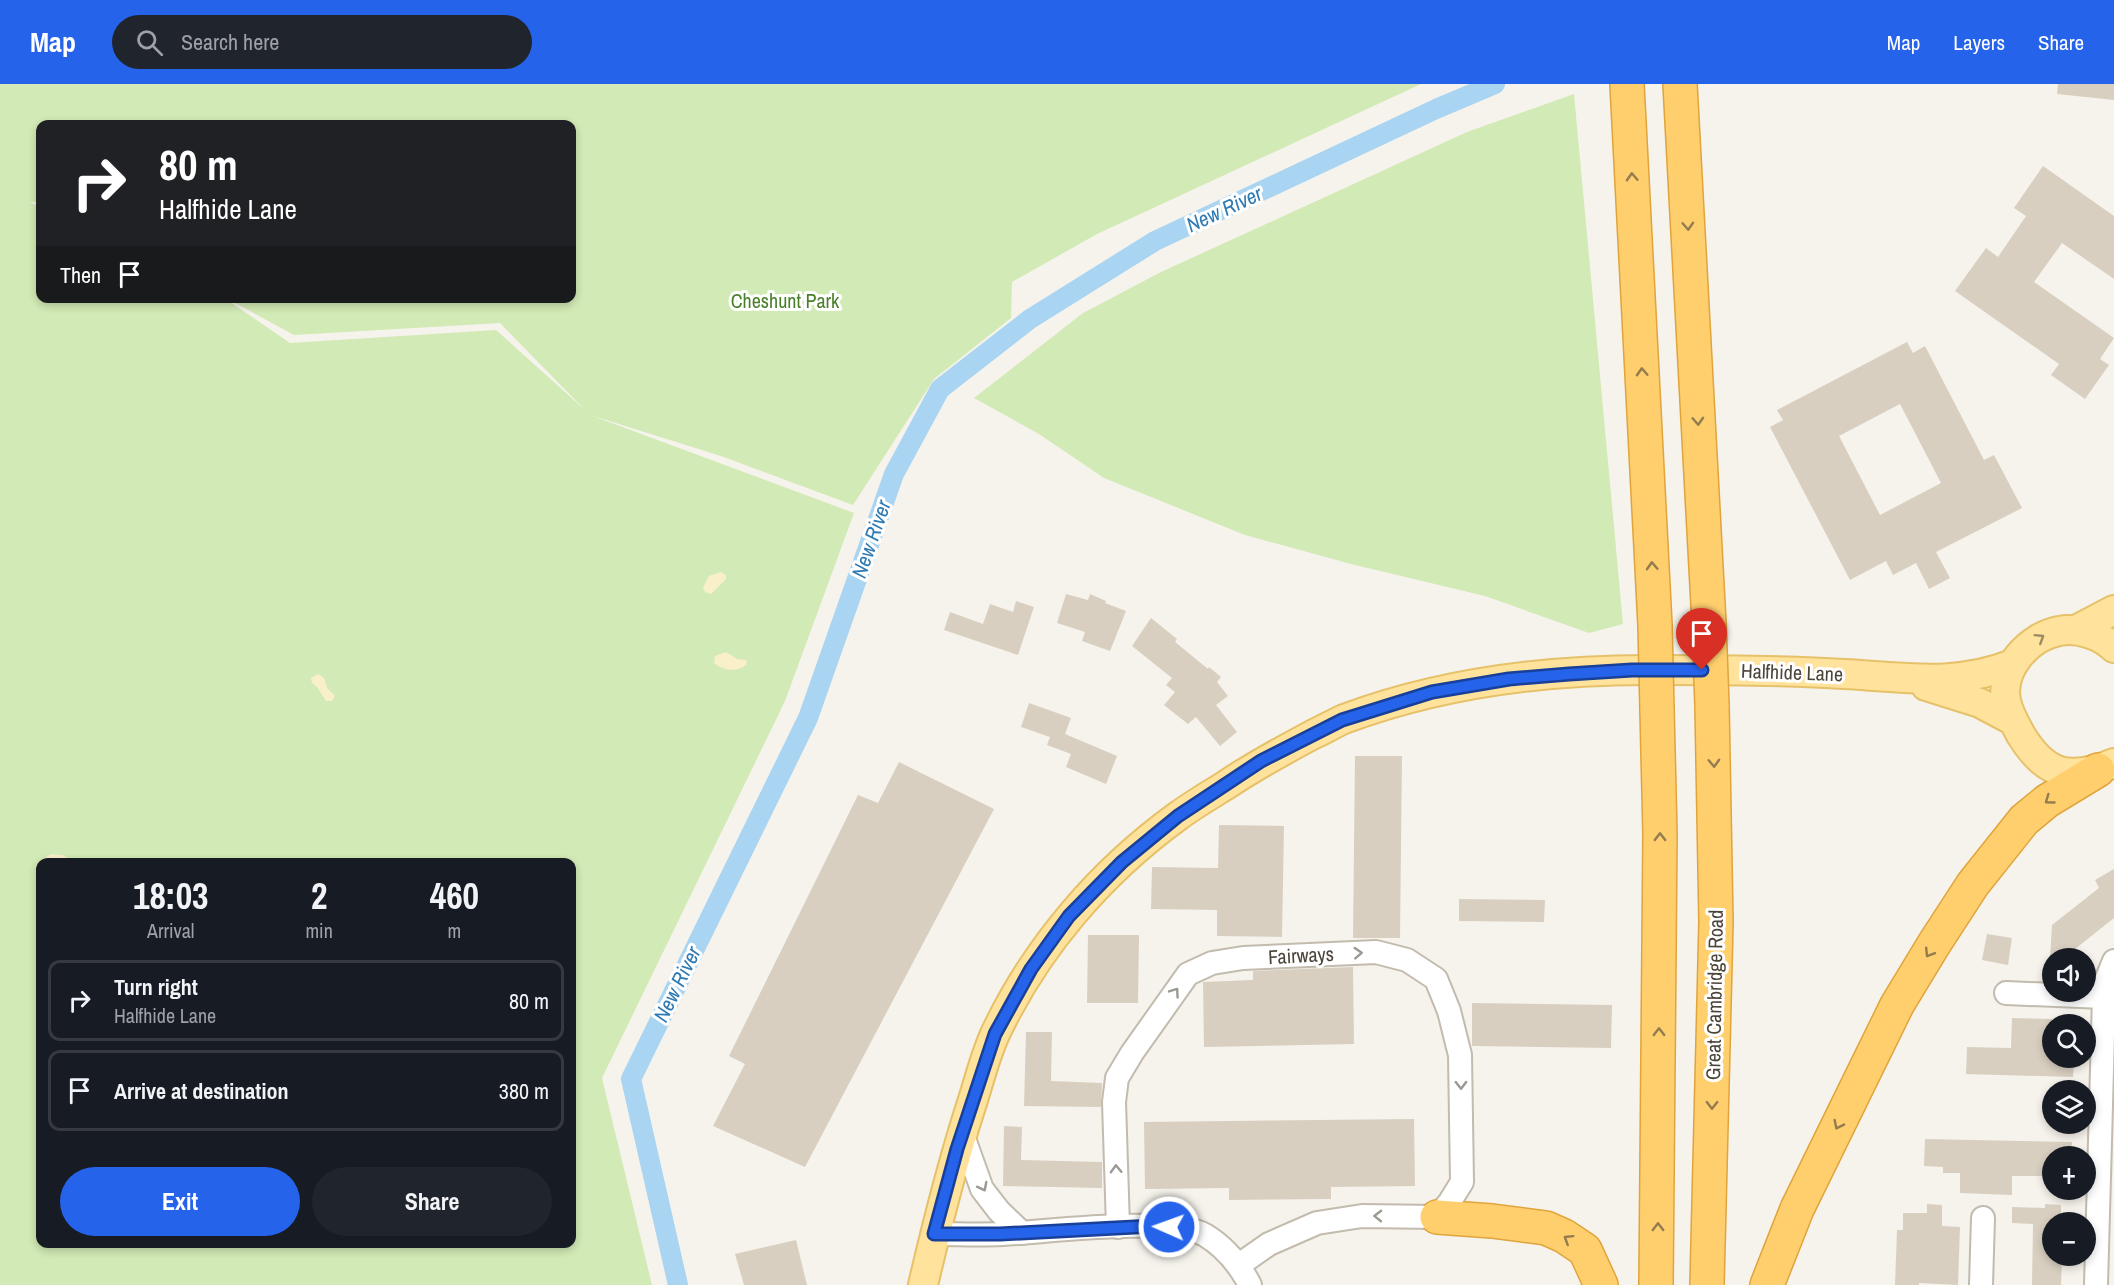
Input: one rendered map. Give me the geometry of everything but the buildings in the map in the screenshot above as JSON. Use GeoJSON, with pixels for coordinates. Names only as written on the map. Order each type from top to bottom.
{"type":"FeatureCollection","features":[{"type":"Feature","properties":{"kind":"highway"},"geometry":{"type":"LineString","coordinates":[[1627,84],[1658,710],[1660,858],[1656,1285]]}},
{"type":"Feature","properties":{"kind":"highway","name":"Great Cambridge Road"},"geometry":{"type":"LineString","coordinates":[[1680,84],[1712,705],[1716,922],[1707,1285]]}},
{"type":"Feature","properties":{"kind":"highway"},"geometry":{"type":"LineString","coordinates":[[1767,1285],[1797,1209],[1897,1005],[1973,884],[2024,820],[2052,797],[2106,767]]}},
{"type":"Feature","properties":{"kind":"highway"},"geometry":{"type":"LineString","coordinates":[[1437,1217],[1546,1228],[1564,1236],[1585,1250],[1601,1285]]}},
{"type":"Feature","properties":{"kind":"main road"},"geometry":{"type":"LineString","coordinates":[[2076,630],[2114,610]]}},
{"type":"Feature","properties":{"kind":"main road"},"geometry":{"type":"LineString","coordinates":[[2106,767],[2073,773],[2054,770],[2042,763],[2031,753],[2012,720],[2006,700],[2007,682],[2013,664],[2031,644],[2047,633],[2064,629],[2076,630],[2095,636],[2114,648]]}},
{"type":"Feature","properties":{"kind":"main road","name":"Halfhide Lane"},"geometry":{"type":"LineString","coordinates":[[923,1285],[934,1234],[995,1034],[1031,969],[1069,916],[1122,862],[1178,816],[1261,761],[1342,720],[1432,692],[1509,679],[1632,670],[1749,670],[1848,674],[1907,680],[1978,675],[2013,664]]}},
{"type":"Feature","properties":{"kind":"main road","name":"Halfhide Lane"},"geometry":{"type":"LineString","coordinates":[[1907,680],[1980,704],[2012,720]]}},
{"type":"Feature","properties":{"kind":"street","name":"Fairways"},"geometry":{"type":"LineString","coordinates":[[1118,1227],[1114,1102],[1117,1078],[1188,974],[1212,963],[1243,958],[1376,952],[1407,960],[1436,979],[1449,1011],[1460,1055],[1461,1182],[1449,1203],[1437,1217]]}},
{"type":"Feature","properties":{"kind":"street"},"geometry":{"type":"LineString","coordinates":[[2096,1285],[2104,997],[2105,983],[2114,961]]}},
{"type":"Feature","properties":{"kind":"street"},"geometry":{"type":"LineString","coordinates":[[2006,993],[2104,997]]}},
{"type":"Feature","properties":{"kind":"street"},"geometry":{"type":"LineString","coordinates":[[963,1133],[982,1189],[999,1211],[1022,1233]]}},
{"type":"Feature","properties":{"kind":"street"},"geometry":{"type":"LineString","coordinates":[[1239,1265],[1269,1244],[1317,1223],[1362,1216],[1437,1217]]}},
{"type":"Feature","properties":{"kind":"street"},"geometry":{"type":"LineString","coordinates":[[1981,1285],[1983,1218]]}},
{"type":"Feature","properties":{"kind":"street"},"geometry":{"type":"LineString","coordinates":[[934,1234],[1022,1233],[1154,1226],[1185,1229],[1203,1234],[1224,1249],[1239,1265],[1250,1285]]}},
{"type":"Feature","properties":{"kind":"green space","name":"Cheshunt Park"},"geometry":{"type":"Polygon","coordinates":[[[0,84],[1421,84],[1097,234],[1012,282],[1011,318],[934,379],[853,505],[721,456],[590,415],[854,513],[785,701],[602,1078],[652,1285],[0,1285],[0,84]]]}},
{"type":"Feature","properties":{"kind":"green space"},"geometry":{"type":"Polygon","coordinates":[[[1574,94],[1623,624],[1589,633],[1485,596],[1351,564],[1245,535],[1104,478],[1039,434],[974,398],[1083,313],[1161,272],[1467,132],[1574,94]]]}},
{"type":"Feature","properties":{"kind":"sand"},"geometry":{"type":"Polygon","coordinates":[[[721,572],[726,575],[726,579],[711,594],[705,592],[703,587],[709,576],[721,572]]]}},
{"type":"Feature","properties":{"kind":"sand"},"geometry":{"type":"Polygon","coordinates":[[[726,652],[737,659],[746,660],[747,664],[739,669],[730,670],[714,663],[715,656],[726,652]]]}},
{"type":"Feature","properties":{"kind":"sand"},"geometry":{"type":"Polygon","coordinates":[[[318,674],[324,678],[327,688],[335,696],[332,701],[326,701],[312,683],[311,678],[318,674]]]}},
{"type":"Feature","properties":{"kind":"sand"},"geometry":{"type":"Polygon","coordinates":[[[51,854],[63,855],[67,858],[46,858],[51,854]]]}},
{"type":"Feature","properties":{"kind":"waterway","name":"New River"},"geometry":{"type":"LineString","coordinates":[[678,1285],[631,1079],[808,718],[894,474],[940,389],[1030,319],[1155,241],[1436,109],[1495,84]]}},
{"type":"Feature","properties":{"kind":"route"},"geometry":{"type":"LineString","coordinates":[[1169,1227],[1118,1227],[1000,1234],[934,1234],[957,1149],[995,1034],[1031,969],[1069,916],[1122,862],[1178,816],[1261,761],[1342,720],[1432,692],[1509,679],[1632,670],[1702,670]]}}]}
